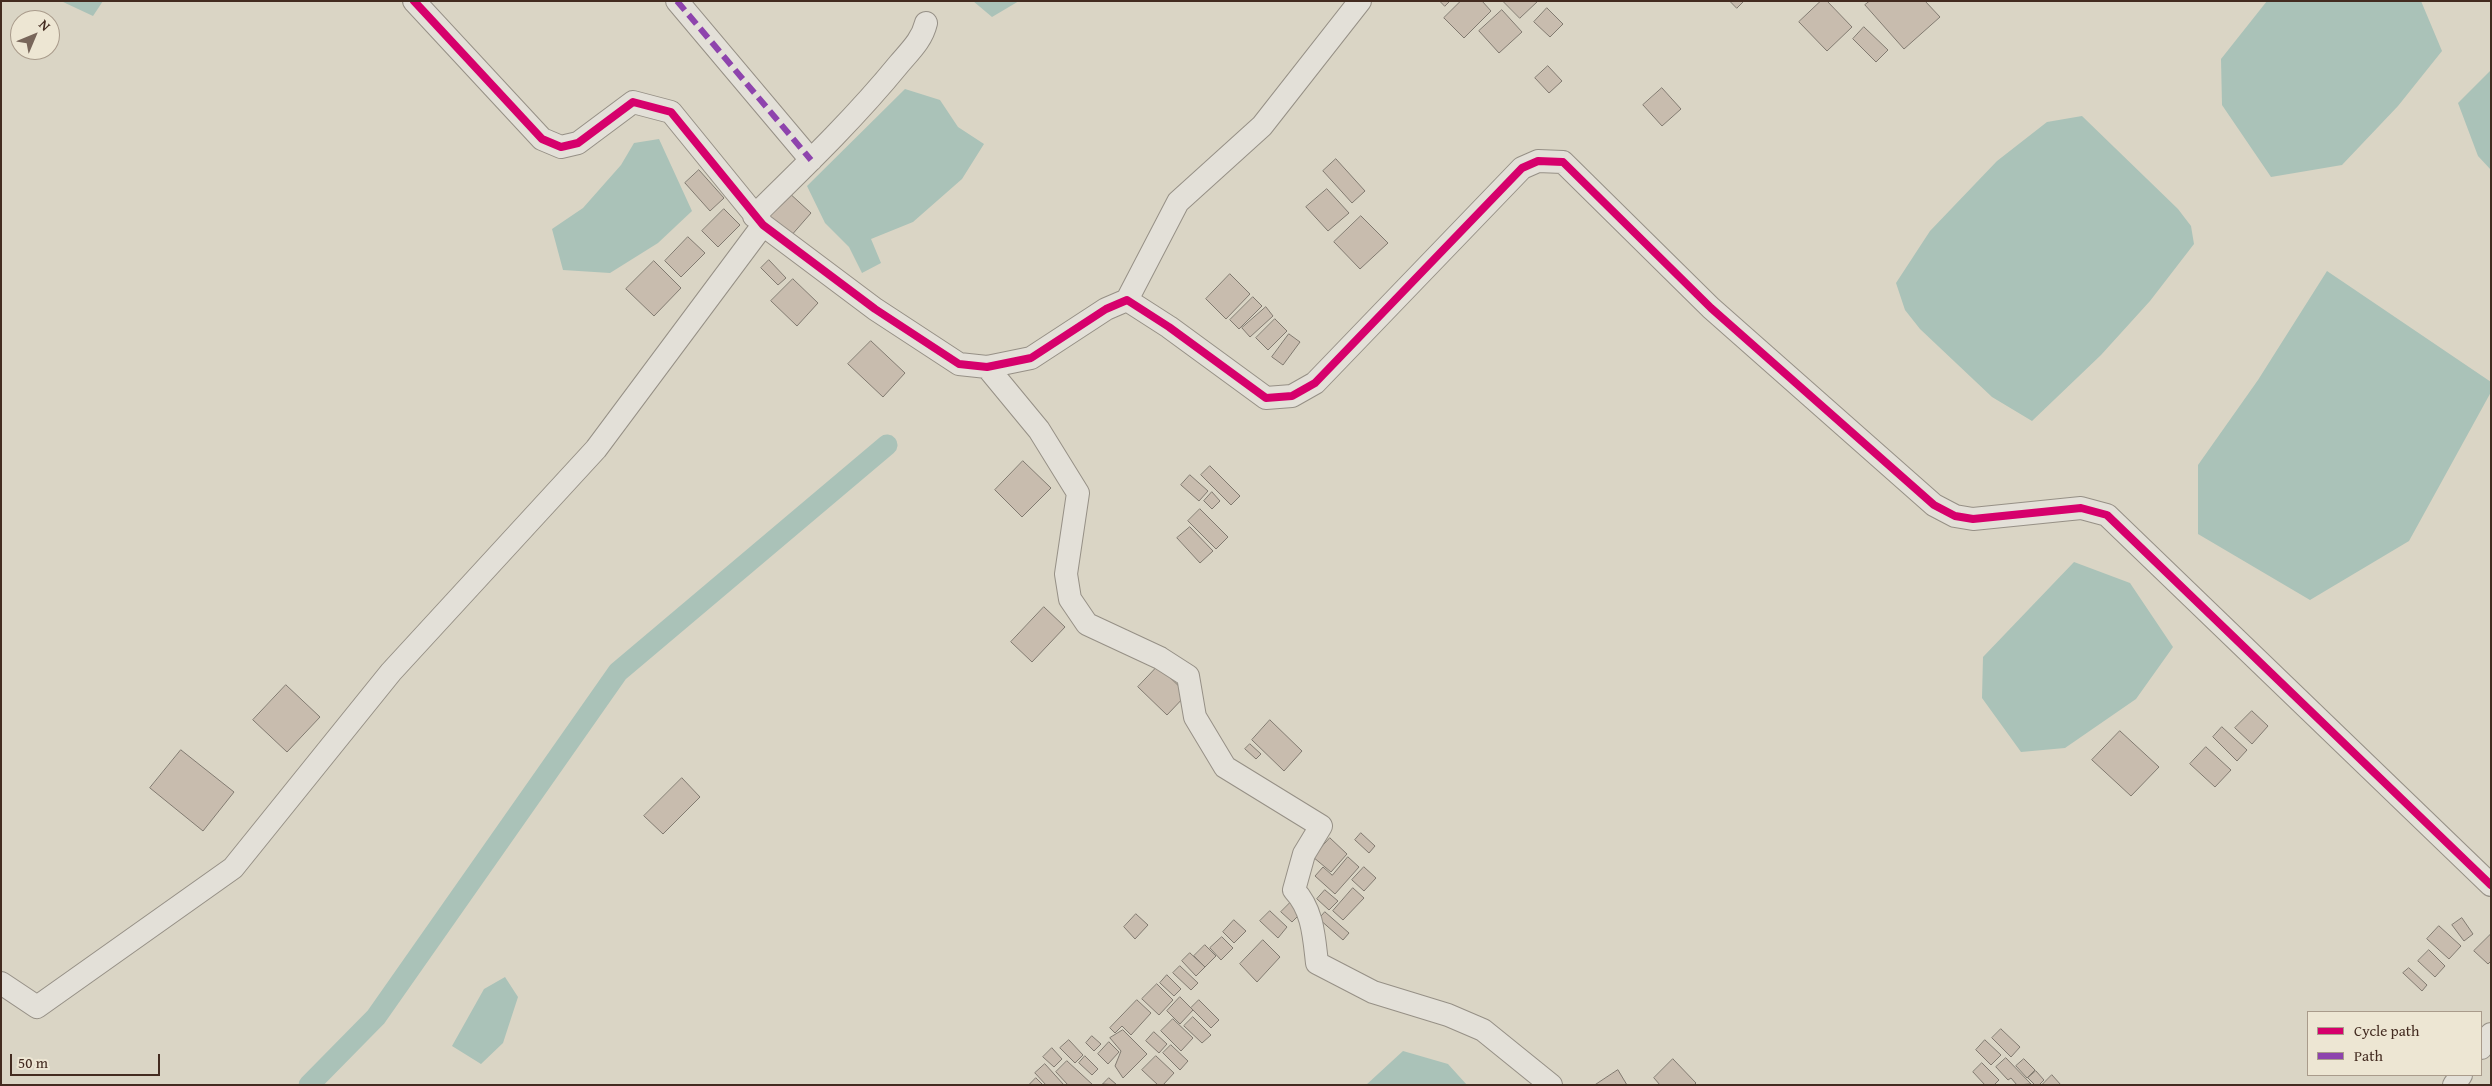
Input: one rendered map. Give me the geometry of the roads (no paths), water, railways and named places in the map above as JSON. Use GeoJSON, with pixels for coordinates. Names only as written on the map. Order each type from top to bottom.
{"type":"FeatureCollection","features":[{"type":"Feature","properties":{"kind":"street"},"geometry":{"type":"LineString","coordinates":[[414,1],[542,139],[561,147],[578,143],[633,102],[671,112],[759,220],[875,309],[959,364],[987,367],[1031,358],[1106,309],[1127,300],[1178,202],[1262,126],[1360,1]]}},
{"type":"Feature","properties":{"kind":"street"},"geometry":{"type":"LineString","coordinates":[[677,1],[812,160]]}},
{"type":"Feature","properties":{"kind":"street"},"geometry":{"type":"LineString","coordinates":[[1,983],[37,1007],[233,868],[391,672],[596,448],[759,220],[884,83],[923,34],[926,23]]}},
{"type":"Feature","properties":{"kind":"street"},"geometry":{"type":"LineString","coordinates":[[1127,300],[1169,327],[1266,398],[1292,396],[1315,383],[1522,168],[1538,161],[1563,162],[1711,308],[1934,505],[1955,516],[1973,519],[2081,508],[2107,515],[2491,885]]}},
{"type":"Feature","properties":{"kind":"street"},"geometry":{"type":"LineString","coordinates":[[987,367],[1039,430],[1078,493],[1066,574],[1070,599],[1088,624],[1160,658],[1188,676],[1195,717],[1225,767],[1321,826],[1304,854],[1294,890],[1304,901],[1312,927],[1317,963],[1374,992],[1448,1015],[1483,1030],[1551,1085]]}},
{"type":"Feature","properties":{"kind":"street"},"geometry":{"type":"LineString","coordinates":[[2482,1047],[2491,1034]]}},
{"type":"Feature","properties":{"kind":"waterway"},"geometry":{"type":"LineString","coordinates":[[309,1085],[376,1017],[618,672],[887,445]]}}]}
